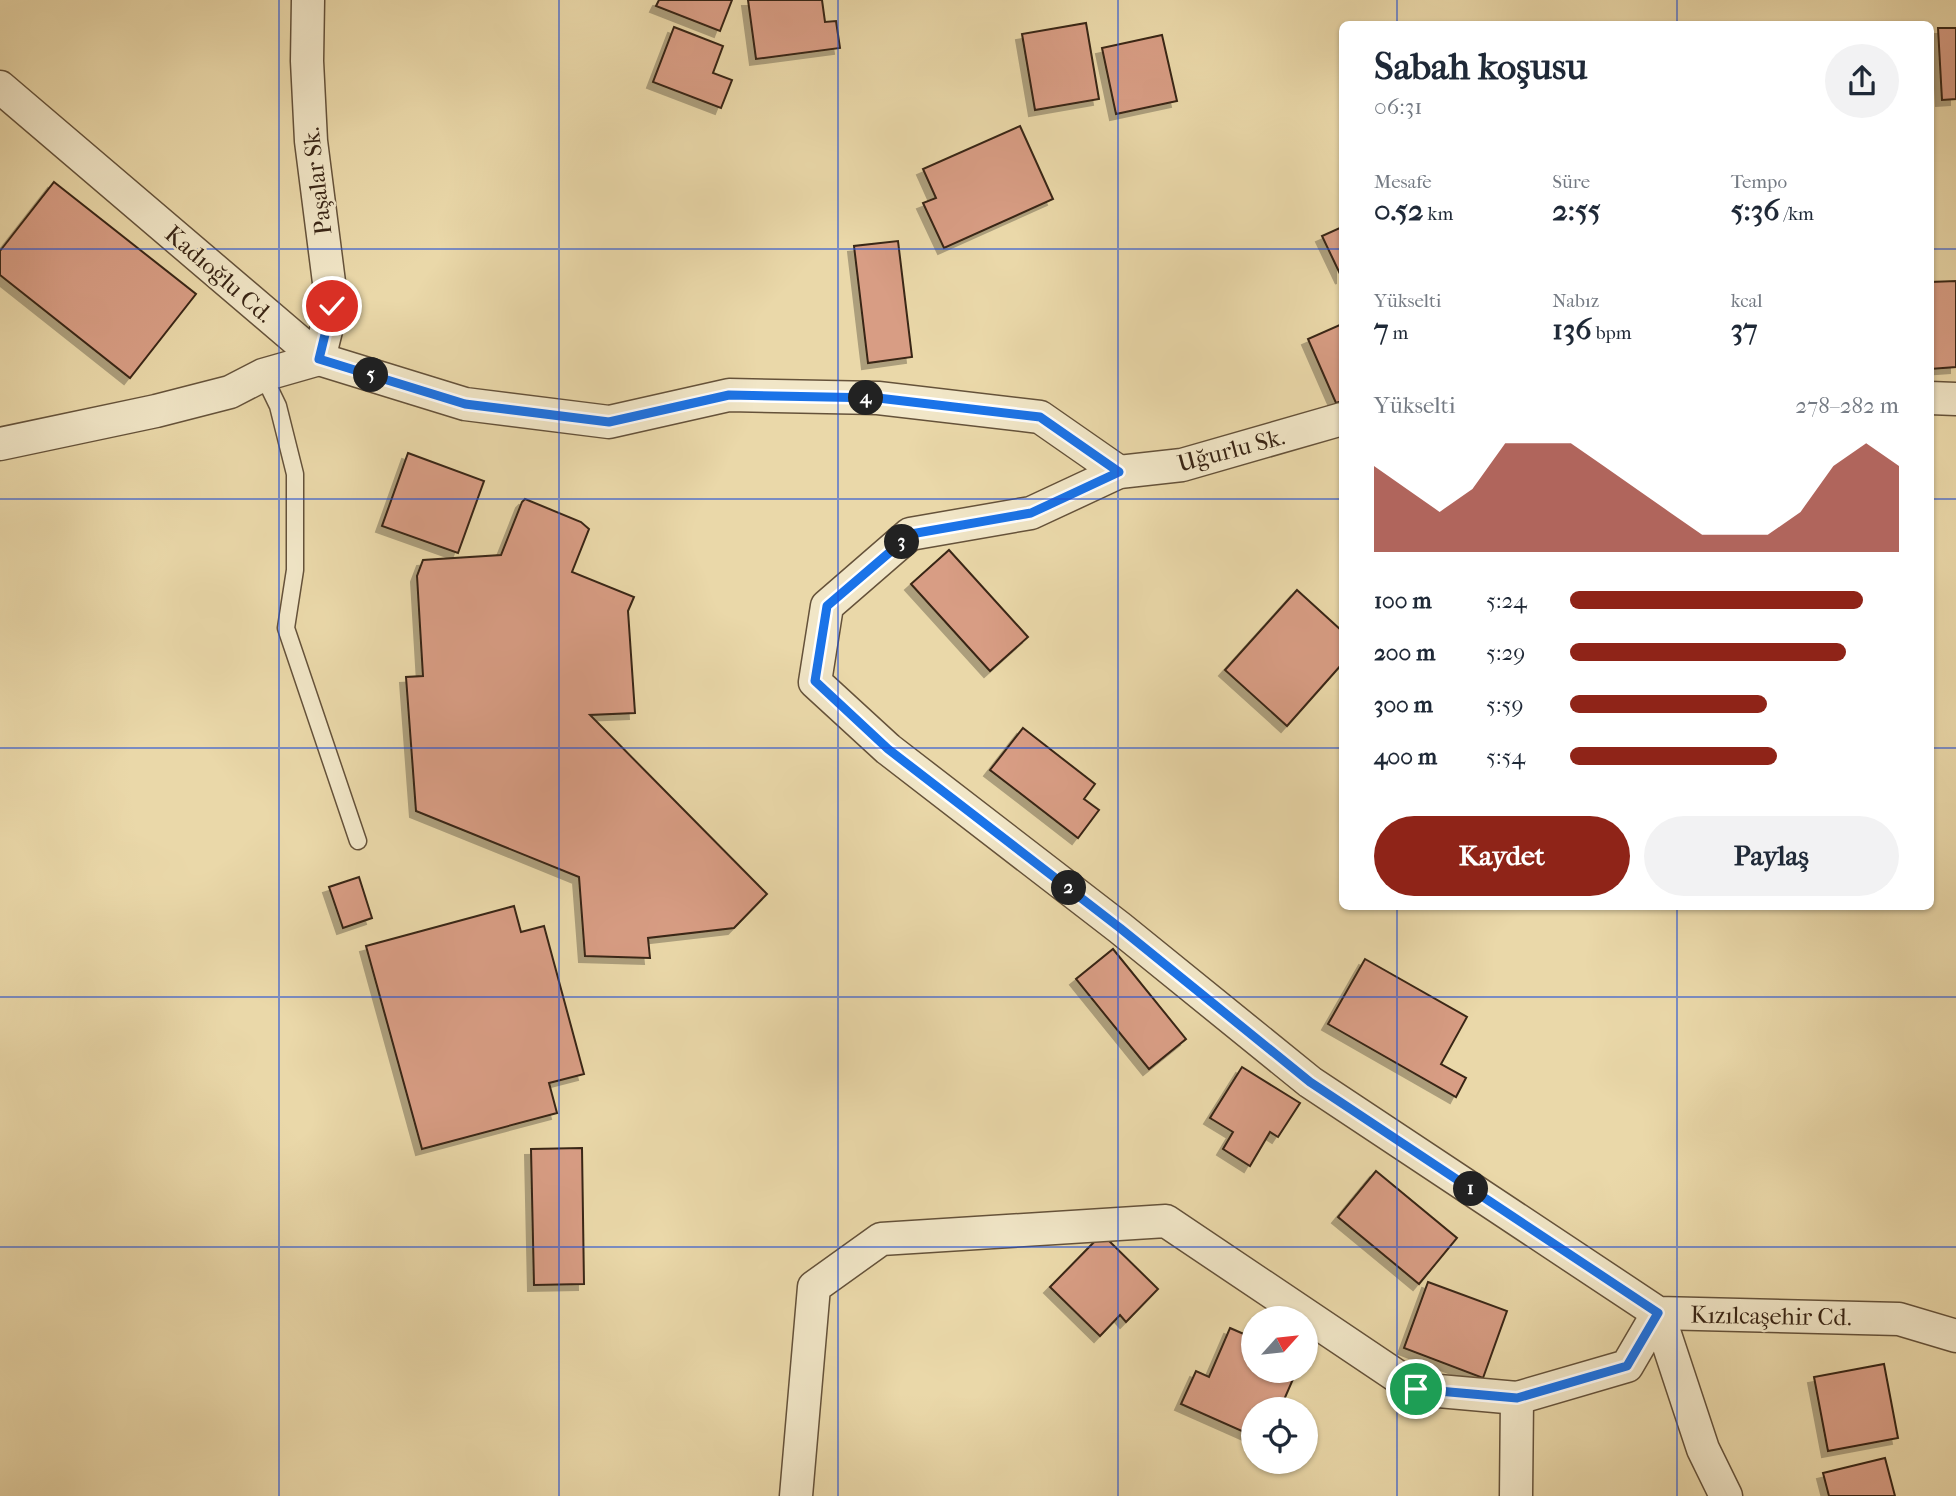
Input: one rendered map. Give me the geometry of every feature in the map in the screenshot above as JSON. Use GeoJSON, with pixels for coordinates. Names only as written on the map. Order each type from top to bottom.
{"type":"FeatureCollection","features":[{"type":"Feature","properties":{"kind":"street","name":"Paşalar Sk."},"geometry":{"type":"LineString","coordinates":[[308,0],[307,61],[311,141],[332,306],[319,359]]}},
{"type":"Feature","properties":{"kind":"street","name":"Kadıoğlu Cd."},"geometry":{"type":"LineString","coordinates":[[0,87],[319,359],[465,404],[609,422],[729,395],[878,398],[1040,417],[1119,472]]}},
{"type":"Feature","properties":{"kind":"street"},"geometry":{"type":"LineString","coordinates":[[0,444],[156,411],[230,392],[263,375],[319,359]]}},
{"type":"Feature","properties":{"kind":"street"},"geometry":{"type":"LineString","coordinates":[[1934,398],[1956,400]]}},
{"type":"Feature","properties":{"kind":"street","name":"Uğurlu Sk."},"geometry":{"type":"LineString","coordinates":[[1119,472],[1182,465],[1339,420]]}},
{"type":"Feature","properties":{"kind":"street","name":"Kızılcaşehir Cd."},"geometry":{"type":"LineString","coordinates":[[1119,472],[1031,513],[911,534],[827,606],[815,681],[888,749],[1120,928],[1310,1082],[1658,1313],[1899,1319],[1956,1336]]}},
{"type":"Feature","properties":{"kind":"street"},"geometry":{"type":"LineString","coordinates":[[796,1496],[814,1287],[881,1239],[1166,1221],[1416,1389],[1517,1398],[1627,1366],[1658,1313]]}},
{"type":"Feature","properties":{"kind":"street"},"geometry":{"type":"LineString","coordinates":[[1658,1313],[1703,1449],[1726,1496]]}},
{"type":"Feature","properties":{"kind":"street"},"geometry":{"type":"LineString","coordinates":[[1516,1496],[1517,1398]]}},
{"type":"Feature","properties":{"kind":"lane"},"geometry":{"type":"LineString","coordinates":[[263,375],[278,406],[295,474],[295,570],[286,628],[358,841]]}},
{"type":"Feature","properties":{"kind":"building"},"geometry":{"type":"Polygon","coordinates":[[[659,0],[732,0],[720,31],[656,6],[659,0]]]}},
{"type":"Feature","properties":{"kind":"building"},"geometry":{"type":"Polygon","coordinates":[[[748,0],[822,0],[825,22],[836,21],[840,48],[756,59],[748,0]]]}},
{"type":"Feature","properties":{"kind":"building"},"geometry":{"type":"Polygon","coordinates":[[[1086,23],[1099,99],[1035,110],[1022,34],[1086,23]]]}},
{"type":"Feature","properties":{"kind":"building"},"geometry":{"type":"Polygon","coordinates":[[[674,27],[723,46],[713,73],[732,80],[721,108],[653,82],[674,27]]]}},
{"type":"Feature","properties":{"kind":"building"},"geometry":{"type":"Polygon","coordinates":[[[1938,28],[1956,28],[1956,99],[1942,100],[1938,28]]]}},
{"type":"Feature","properties":{"kind":"building"},"geometry":{"type":"Polygon","coordinates":[[[1162,35],[1177,101],[1116,114],[1102,48],[1162,35]]]}},
{"type":"Feature","properties":{"kind":"building"},"geometry":{"type":"Polygon","coordinates":[[[1020,126],[1053,199],[944,248],[923,203],[936,198],[923,169],[1020,126]]]}},
{"type":"Feature","properties":{"kind":"building"},"geometry":{"type":"Polygon","coordinates":[[[54,182],[196,294],[130,378],[0,275],[0,251],[54,182]]]}},
{"type":"Feature","properties":{"kind":"building"},"geometry":{"type":"Polygon","coordinates":[[[1339,228],[1339,272],[1322,236],[1339,228]]]}},
{"type":"Feature","properties":{"kind":"building"},"geometry":{"type":"Polygon","coordinates":[[[898,241],[912,357],[868,363],[854,246],[898,241]]]}},
{"type":"Feature","properties":{"kind":"building"},"geometry":{"type":"Polygon","coordinates":[[[1956,281],[1956,367],[1934,369],[1934,282],[1956,281]]]}},
{"type":"Feature","properties":{"kind":"building"},"geometry":{"type":"Polygon","coordinates":[[[1339,325],[1339,402],[1336,403],[1308,339],[1339,325]]]}},
{"type":"Feature","properties":{"kind":"building"},"geometry":{"type":"Polygon","coordinates":[[[408,453],[484,481],[458,553],[382,526],[408,453]]]}},
{"type":"Feature","properties":{"kind":"building"},"geometry":{"type":"Polygon","coordinates":[[[525,499],[581,522],[589,529],[572,572],[634,597],[628,611],[635,713],[590,715],[767,894],[734,928],[648,938],[650,958],[585,956],[579,877],[416,811],[406,677],[423,676],[417,576],[423,560],[501,555],[525,499]]]}},
{"type":"Feature","properties":{"kind":"building"},"geometry":{"type":"Polygon","coordinates":[[[949,550],[1028,637],[990,671],[911,584],[949,550]]]}},
{"type":"Feature","properties":{"kind":"building"},"geometry":{"type":"Polygon","coordinates":[[[1297,590],[1339,628],[1339,667],[1287,726],[1225,670],[1297,590]]]}},
{"type":"Feature","properties":{"kind":"building"},"geometry":{"type":"Polygon","coordinates":[[[1023,728],[1095,784],[1084,799],[1099,810],[1078,838],[990,770],[1023,728]]]}},
{"type":"Feature","properties":{"kind":"building"},"geometry":{"type":"Polygon","coordinates":[[[359,877],[372,918],[343,928],[329,887],[359,877]]]}},
{"type":"Feature","properties":{"kind":"building"},"geometry":{"type":"Polygon","coordinates":[[[514,906],[521,932],[544,926],[584,1074],[549,1083],[557,1113],[422,1149],[366,946],[514,906]]]}},
{"type":"Feature","properties":{"kind":"building"},"geometry":{"type":"Polygon","coordinates":[[[1113,949],[1186,1039],[1149,1069],[1076,979],[1113,949]]]}},
{"type":"Feature","properties":{"kind":"building"},"geometry":{"type":"Polygon","coordinates":[[[1365,959],[1467,1017],[1441,1064],[1466,1078],[1456,1097],[1328,1024],[1365,959]]]}},
{"type":"Feature","properties":{"kind":"building"},"geometry":{"type":"Polygon","coordinates":[[[1242,1067],[1300,1103],[1278,1137],[1270,1132],[1250,1166],[1223,1149],[1233,1132],[1210,1118],[1242,1067]]]}},
{"type":"Feature","properties":{"kind":"building"},"geometry":{"type":"Polygon","coordinates":[[[582,1148],[584,1284],[534,1285],[531,1149],[582,1148]]]}},
{"type":"Feature","properties":{"kind":"building"},"geometry":{"type":"Polygon","coordinates":[[[1376,1171],[1457,1238],[1419,1284],[1338,1217],[1376,1171]]]}},
{"type":"Feature","properties":{"kind":"building"},"geometry":{"type":"Polygon","coordinates":[[[1102,1234],[1158,1289],[1126,1322],[1120,1315],[1100,1336],[1050,1287],[1102,1234]]]}},
{"type":"Feature","properties":{"kind":"building"},"geometry":{"type":"Polygon","coordinates":[[[1428,1282],[1507,1311],[1483,1378],[1404,1348],[1428,1282]]]}},
{"type":"Feature","properties":{"kind":"building"},"geometry":{"type":"Polygon","coordinates":[[[1230,1328],[1241,1333],[1241,1383],[1291,1383],[1285,1397],[1241,1397],[1241,1431],[1181,1404],[1196,1371],[1209,1377],[1230,1328]]]}},
{"type":"Feature","properties":{"kind":"building"},"geometry":{"type":"Polygon","coordinates":[[[1884,1364],[1898,1438],[1828,1451],[1814,1377],[1884,1364]]]}},
{"type":"Feature","properties":{"kind":"building"},"geometry":{"type":"Polygon","coordinates":[[[1885,1458],[1895,1496],[1829,1496],[1823,1473],[1885,1458]]]}},
{"type":"Feature","properties":{"kind":"route"},"geometry":{"type":"LineString","coordinates":[[332,306],[319,359],[465,404],[609,422],[729,395],[878,398],[1040,417],[1119,472],[1031,513],[911,534],[827,606],[815,681],[888,749],[1120,928],[1310,1082],[1658,1313],[1627,1366],[1517,1398],[1416,1389]]}}]}
